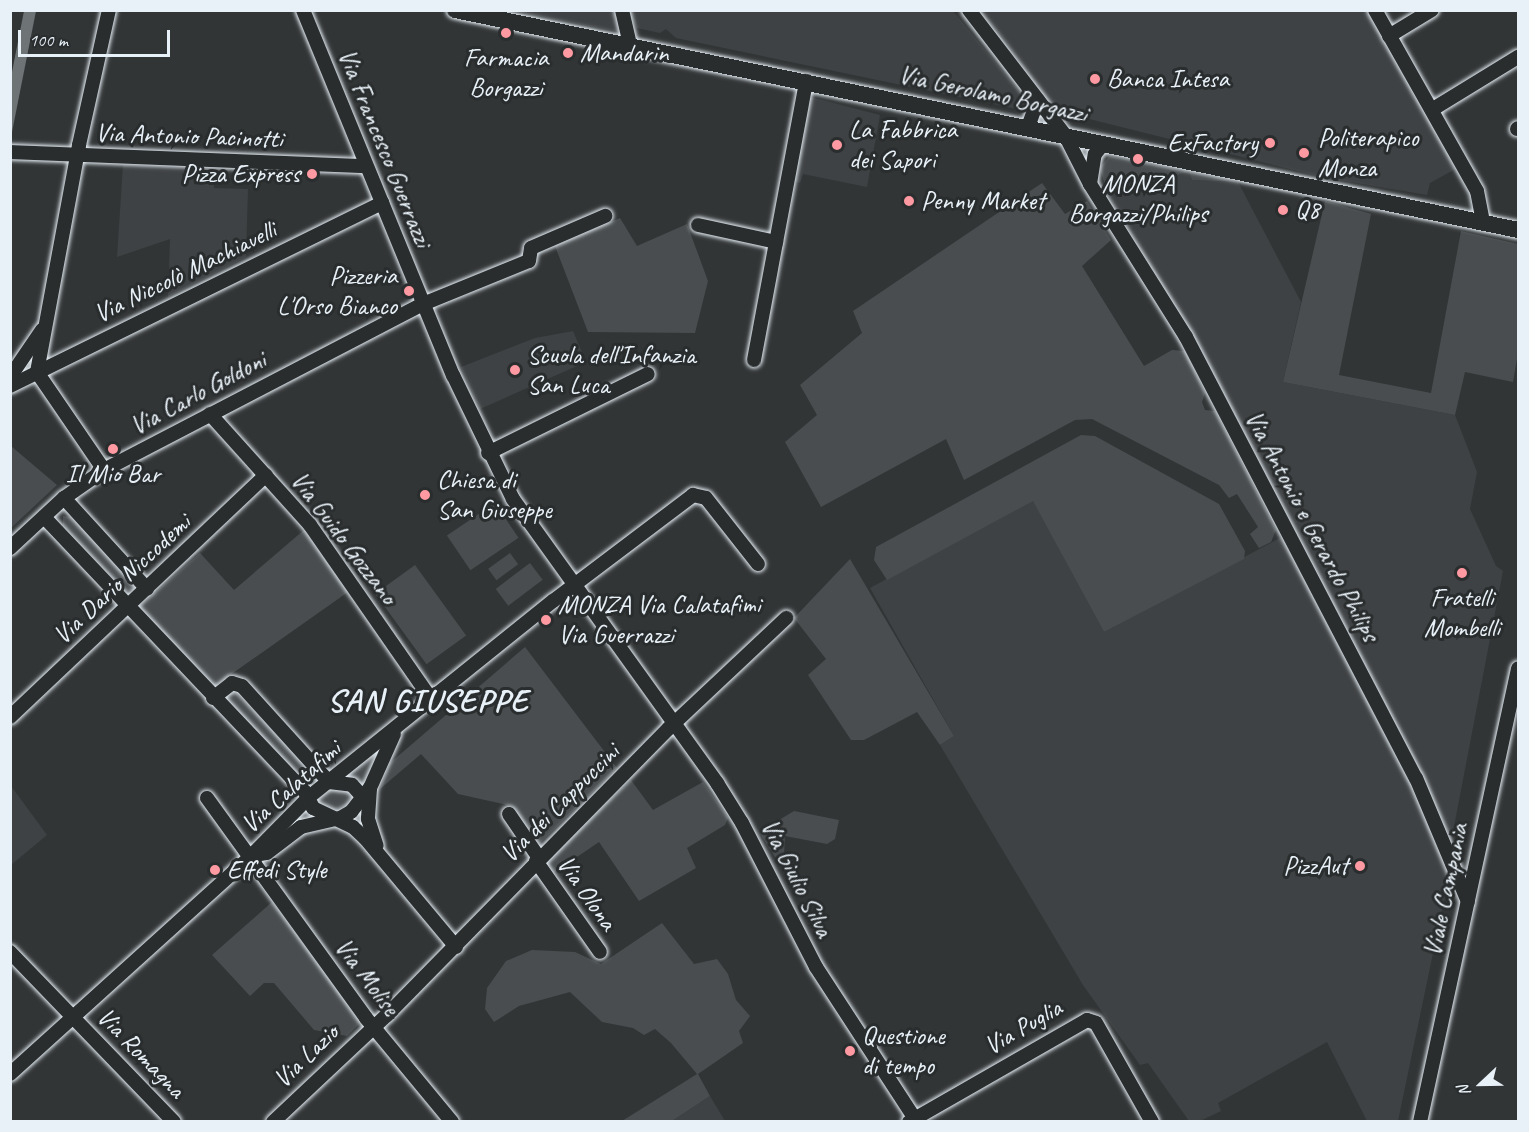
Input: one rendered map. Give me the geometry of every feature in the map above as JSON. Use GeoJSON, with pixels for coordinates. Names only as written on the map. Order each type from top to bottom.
{"type":"FeatureCollection","features":[{"type":"Feature","properties":{"kind":"main road","name":"Via Gerolamo Borgazzi"},"geometry":{"type":"LineString","coordinates":[[456,10],[1518,230]]}},
{"type":"Feature","properties":{"kind":"street"},"geometry":{"type":"LineString","coordinates":[[104,470],[37,372],[43,328],[77,155],[109,10]]}},
{"type":"Feature","properties":{"kind":"street","name":"Via Francesco Guerrazzi"},"geometry":{"type":"LineString","coordinates":[[303,10],[423,304],[488,453],[520,512],[675,721]]}},
{"type":"Feature","properties":{"kind":"street"},"geometry":{"type":"LineString","coordinates":[[622,10],[630,45]]}},
{"type":"Feature","properties":{"kind":"street","name":"Via Antonio e Gerardo Philips"},"geometry":{"type":"LineString","coordinates":[[969,10],[1065,135],[1090,184],[1186,337],[1293,538],[1416,778],[1468,902]]}},
{"type":"Feature","properties":{"kind":"street"},"geometry":{"type":"LineString","coordinates":[[1375,10],[1433,109],[1477,191],[1483,222]]}},
{"type":"Feature","properties":{"kind":"street"},"geometry":{"type":"LineString","coordinates":[[1389,36],[1432,10]]}},
{"type":"Feature","properties":{"kind":"street"},"geometry":{"type":"LineString","coordinates":[[1433,109],[1518,57]]}},
{"type":"Feature","properties":{"kind":"street"},"geometry":{"type":"LineString","coordinates":[[754,360],[806,81]]}},
{"type":"Feature","properties":{"kind":"street"},"geometry":{"type":"LineString","coordinates":[[1028,128],[1038,100]]}},
{"type":"Feature","properties":{"kind":"street"},"geometry":{"type":"LineString","coordinates":[[1090,184],[1095,154],[1103,144]]}},
{"type":"Feature","properties":{"kind":"street","name":"Via Antonio Pacinotti"},"geometry":{"type":"LineString","coordinates":[[10,152],[366,166]]}},
{"type":"Feature","properties":{"kind":"street","name":"Via Niccolò Machiavelli"},"geometry":{"type":"LineString","coordinates":[[10,386],[382,203]]}},
{"type":"Feature","properties":{"kind":"street"},"geometry":{"type":"LineString","coordinates":[[423,304],[529,261],[531,248],[605,216]]}},
{"type":"Feature","properties":{"kind":"street"},"geometry":{"type":"LineString","coordinates":[[698,225],[776,242]]}},
{"type":"Feature","properties":{"kind":"street","name":"Via Carlo Goldoni"},"geometry":{"type":"LineString","coordinates":[[10,548],[64,498],[104,470],[423,304]]}},
{"type":"Feature","properties":{"kind":"street"},"geometry":{"type":"LineString","coordinates":[[10,377],[43,328]]}},
{"type":"Feature","properties":{"kind":"street"},"geometry":{"type":"LineString","coordinates":[[488,453],[648,374]]}},
{"type":"Feature","properties":{"kind":"street","name":"Via Guido Gozzano"},"geometry":{"type":"LineString","coordinates":[[210,414],[310,525],[431,699]]}},
{"type":"Feature","properties":{"kind":"street","name":"Via Dario Niccodemi"},"geometry":{"type":"LineString","coordinates":[[10,717],[147,590],[266,475]]}},
{"type":"Feature","properties":{"kind":"street"},"geometry":{"type":"LineString","coordinates":[[572,585],[698,493],[706,498],[758,564]]}},
{"type":"Feature","properties":{"kind":"street"},"geometry":{"type":"LineString","coordinates":[[64,498],[147,590]]}},
{"type":"Feature","properties":{"kind":"street"},"geometry":{"type":"LineString","coordinates":[[45,517],[213,698],[309,797],[315,810],[353,827],[387,863],[456,947]]}},
{"type":"Feature","properties":{"kind":"street","name":"Via Calatafimi"},"geometry":{"type":"LineString","coordinates":[[10,1074],[251,856],[309,797],[572,585]]}},
{"type":"Feature","properties":{"kind":"street","name":"Via dei Cappuccini"},"geometry":{"type":"LineString","coordinates":[[373,1025],[456,947],[537,860],[675,721],[786,618]]}},
{"type":"Feature","properties":{"kind":"street","name":"Viale Campania"},"geometry":{"type":"LineString","coordinates":[[1420,1122],[1518,668]]}},
{"type":"Feature","properties":{"kind":"street"},"geometry":{"type":"LineString","coordinates":[[213,698],[232,683],[242,686],[329,782],[352,785],[368,796],[371,834],[387,863]]}},
{"type":"Feature","properties":{"kind":"street","name":"Via Giulio Silva"},"geometry":{"type":"LineString","coordinates":[[675,721],[742,823],[807,952],[912,1121]]}},
{"type":"Feature","properties":{"kind":"street","name":"Via Calatafimi"},"geometry":{"type":"LineString","coordinates":[[251,856],[267,853],[301,827],[336,819],[351,812],[368,796],[385,749],[401,725]]}},
{"type":"Feature","properties":{"kind":"street","name":"Via Molise"},"geometry":{"type":"LineString","coordinates":[[207,798],[373,1025],[452,1122]]}},
{"type":"Feature","properties":{"kind":"street"},"geometry":{"type":"LineString","coordinates":[[509,814],[537,860]]}},
{"type":"Feature","properties":{"kind":"street","name":"Via Olona"},"geometry":{"type":"LineString","coordinates":[[537,860],[600,952]]}},
{"type":"Feature","properties":{"kind":"street","name":"Via Romagna"},"geometry":{"type":"LineString","coordinates":[[10,952],[174,1122]]}},
{"type":"Feature","properties":{"kind":"street","name":"Via Puglia"},"geometry":{"type":"LineString","coordinates":[[912,1121],[1087,1020],[1096,1023],[1152,1122]]}},
{"type":"Feature","properties":{"kind":"street","name":"Via Lazio"},"geometry":{"type":"LineString","coordinates":[[273,1122],[373,1025]]}},
{"type":"Feature","properties":{"kind":"shaded area"},"geometry":{"type":"Polygon","coordinates":[[[24,11],[36,11],[11,137],[11,77],[24,11]]]}},
{"type":"Feature","properties":{"kind":"shaded area"},"geometry":{"type":"Polygon","coordinates":[[[514,11],[617,11],[621,32],[514,11]]]}},
{"type":"Feature","properties":{"kind":"shaded area"},"geometry":{"type":"Polygon","coordinates":[[[628,11],[953,11],[1027,101],[1022,110],[676,38],[666,29],[660,33],[637,28],[628,11]]]}},
{"type":"Feature","properties":{"kind":"shaded area"},"geometry":{"type":"Polygon","coordinates":[[[979,11],[1367,11],[1459,167],[1430,183],[1427,195],[1322,177],[1053,110],[1002,36],[979,11]]]}},
{"type":"Feature","properties":{"kind":"shaded area"},"geometry":{"type":"Polygon","coordinates":[[[810,97],[880,115],[867,187],[803,174],[800,183],[794,181],[810,97]]]}},
{"type":"Feature","properties":{"kind":"shaded area"},"geometry":{"type":"Polygon","coordinates":[[[1109,156],[1230,180],[1236,182],[1192,180],[1189,172],[1107,193],[1100,168],[1109,156]]]}},
{"type":"Feature","properties":{"kind":"shaded area"},"geometry":{"type":"Polygon","coordinates":[[[123,165],[214,169],[214,188],[248,189],[246,257],[168,297],[170,239],[117,257],[123,165]]]}},
{"type":"Feature","properties":{"kind":"shaded area"},"geometry":{"type":"Polygon","coordinates":[[[1189,172],[1192,180],[1238,182],[1301,302],[1283,382],[1455,415],[1477,472],[1470,509],[1496,566],[1503,571],[1452,837],[1445,896],[1398,1121],[1367,1121],[1327,1042],[1218,1103],[1221,1111],[1200,1121],[1189,1121],[1148,1063],[1140,1065],[1083,985],[940,745],[954,736],[870,588],[1033,500],[1104,632],[1293,531],[1196,343],[1107,193],[1189,172]]]}},
{"type":"Feature","properties":{"kind":"shaded area"},"geometry":{"type":"Polygon","coordinates":[[[1042,183],[1065,214],[1087,201],[1111,240],[1082,266],[1144,366],[1172,350],[1185,351],[1205,393],[1202,402],[1205,410],[1215,411],[1276,530],[1271,542],[1259,548],[1250,534],[1258,527],[1237,494],[1229,498],[1219,485],[1092,419],[1075,420],[964,480],[946,439],[821,507],[785,442],[817,415],[800,385],[862,333],[853,311],[1042,183]]]}},
{"type":"Feature","properties":{"kind":"shaded area"},"geometry":{"type":"Polygon","coordinates":[[[1325,201],[1371,214],[1339,375],[1431,393],[1461,231],[1518,244],[1518,353],[1513,382],[1465,372],[1455,415],[1283,382],[1325,201]]]}},
{"type":"Feature","properties":{"kind":"shaded area"},"geometry":{"type":"Polygon","coordinates":[[[620,218],[637,246],[687,224],[708,281],[695,333],[588,332],[555,246],[620,218]]]}},
{"type":"Feature","properties":{"kind":"shaded area","name":"Scuola dell'Infanzia San Luca"},"geometry":{"type":"Polygon","coordinates":[[[573,331],[586,362],[480,409],[461,367],[535,338],[573,331]]]}},
{"type":"Feature","properties":{"kind":"shaded area"},"geometry":{"type":"Polygon","coordinates":[[[1081,435],[1095,436],[1219,504],[1245,551],[1244,559],[1104,632],[1033,501],[887,580],[874,560],[876,547],[1081,435]]]}},
{"type":"Feature","properties":{"kind":"shaded area"},"geometry":{"type":"Polygon","coordinates":[[[11,446],[57,485],[11,528],[11,446]]]}},
{"type":"Feature","properties":{"kind":"shaded area"},"geometry":{"type":"Polygon","coordinates":[[[495,503],[518,538],[470,570],[447,535],[495,503]]]}},
{"type":"Feature","properties":{"kind":"shaded area"},"geometry":{"type":"Polygon","coordinates":[[[63,516],[71,517],[134,582],[134,590],[125,591],[63,525],[63,516]]]}},
{"type":"Feature","properties":{"kind":"shaded area"},"geometry":{"type":"Polygon","coordinates":[[[304,530],[348,592],[213,687],[139,607],[200,553],[234,590],[304,530]]]}},
{"type":"Feature","properties":{"kind":"shaded area"},"geometry":{"type":"Polygon","coordinates":[[[510,553],[518,564],[496,580],[488,569],[510,553]]]}},
{"type":"Feature","properties":{"kind":"shaded area"},"geometry":{"type":"Polygon","coordinates":[[[850,559],[954,736],[940,745],[917,712],[864,740],[851,740],[808,675],[826,659],[794,618],[850,559]]]}},
{"type":"Feature","properties":{"kind":"shaded area"},"geometry":{"type":"Polygon","coordinates":[[[530,563],[543,580],[508,606],[496,589],[530,563]]]}},
{"type":"Feature","properties":{"kind":"shaded area"},"geometry":{"type":"Polygon","coordinates":[[[415,565],[466,635],[426,664],[375,594],[415,565]]]}},
{"type":"Feature","properties":{"kind":"shaded area"},"geometry":{"type":"Polygon","coordinates":[[[525,647],[617,768],[539,844],[512,806],[458,794],[421,754],[380,789],[390,763],[525,647]]]}},
{"type":"Feature","properties":{"kind":"shaded area"},"geometry":{"type":"Polygon","coordinates":[[[228,692],[237,694],[312,772],[302,782],[222,697],[228,692]]]}},
{"type":"Feature","properties":{"kind":"shaded area"},"geometry":{"type":"Polygon","coordinates":[[[382,746],[365,788],[344,778],[382,746]]]}},
{"type":"Feature","properties":{"kind":"shaded area"},"geometry":{"type":"Polygon","coordinates":[[[631,780],[653,810],[703,782],[728,818],[725,825],[687,848],[696,868],[639,901],[599,842],[552,874],[544,863],[631,780]]]}},
{"type":"Feature","properties":{"kind":"shaded area"},"geometry":{"type":"Polygon","coordinates":[[[11,786],[47,835],[10,865],[11,786]]]}},
{"type":"Feature","properties":{"kind":"shaded area"},"geometry":{"type":"Polygon","coordinates":[[[344,787],[353,794],[349,804],[331,811],[321,809],[315,798],[326,790],[344,787]]]}},
{"type":"Feature","properties":{"kind":"shaded area"},"geometry":{"type":"Polygon","coordinates":[[[794,811],[839,820],[835,839],[827,844],[785,836],[784,856],[777,860],[759,832],[794,811]]]}},
{"type":"Feature","properties":{"kind":"shaded area"},"geometry":{"type":"Polygon","coordinates":[[[272,902],[361,1022],[347,1036],[314,1030],[274,983],[264,983],[250,996],[212,955],[272,902]]]}},
{"type":"Feature","properties":{"kind":"shaded area"},"geometry":{"type":"Polygon","coordinates":[[[662,923],[694,964],[717,959],[728,974],[736,1000],[750,1016],[739,1031],[743,1043],[698,1074],[710,1096],[672,1121],[622,1121],[697,1074],[671,1043],[655,1029],[644,1035],[633,1028],[602,1022],[570,992],[519,1006],[494,1022],[485,1009],[487,988],[506,961],[532,950],[575,952],[601,964],[662,923]]]}},
{"type":"Feature","properties":{"kind":"shaded area"},"geometry":{"type":"Polygon","coordinates":[[[710,1096],[725,1121],[672,1121],[710,1096]]]}},
{"type":"Feature","properties":{"kind":"place","name":"Farmacia Borgazzi"},"geometry":{"type":"Point","coordinates":[506,33]}},
{"type":"Feature","properties":{"kind":"place","name":"Mandarin"},"geometry":{"type":"Point","coordinates":[568,53]}},
{"type":"Feature","properties":{"kind":"place","name":"Banca Intesa"},"geometry":{"type":"Point","coordinates":[1095,79]}},
{"type":"Feature","properties":{"kind":"place","name":"ExFactory"},"geometry":{"type":"Point","coordinates":[1270,143]}},
{"type":"Feature","properties":{"kind":"place","name":"La Fabbrica dei Sapori"},"geometry":{"type":"Point","coordinates":[837,145]}},
{"type":"Feature","properties":{"kind":"place","name":"Politerapico Monza"},"geometry":{"type":"Point","coordinates":[1304,153]}},
{"type":"Feature","properties":{"kind":"place","name":"MONZA Borgazzi/Philips"},"geometry":{"type":"Point","coordinates":[1138,159]}},
{"type":"Feature","properties":{"kind":"place","name":"Pizza Express"},"geometry":{"type":"Point","coordinates":[312,174]}},
{"type":"Feature","properties":{"kind":"place","name":"Penny Market"},"geometry":{"type":"Point","coordinates":[909,201]}},
{"type":"Feature","properties":{"kind":"place","name":"Q8"},"geometry":{"type":"Point","coordinates":[1283,210]}},
{"type":"Feature","properties":{"kind":"place","name":"Pizzeria L'Orso Bianco"},"geometry":{"type":"Point","coordinates":[409,291]}},
{"type":"Feature","properties":{"kind":"place","name":"Scuola dell'Infanzia San Luca"},"geometry":{"type":"Point","coordinates":[515,370]}},
{"type":"Feature","properties":{"kind":"place","name":"Il Mio Bar"},"geometry":{"type":"Point","coordinates":[113,449]}},
{"type":"Feature","properties":{"kind":"place","name":"Chiesa di San Giuseppe"},"geometry":{"type":"Point","coordinates":[425,495]}},
{"type":"Feature","properties":{"kind":"place","name":"Fratelli Mombelli"},"geometry":{"type":"Point","coordinates":[1462,573]}},
{"type":"Feature","properties":{"kind":"place","name":"MONZA Via Calatafimi Via Guerrazzi"},"geometry":{"type":"Point","coordinates":[546,620]}},
{"type":"Feature","properties":{"kind":"place","name":"PizzAut"},"geometry":{"type":"Point","coordinates":[1360,866]}},
{"type":"Feature","properties":{"kind":"place","name":"Effedi Style"},"geometry":{"type":"Point","coordinates":[215,870]}},
{"type":"Feature","properties":{"kind":"place","name":"Questione di tempo"},"geometry":{"type":"Point","coordinates":[850,1051]}},
{"type":"Feature","properties":{"kind":"district","name":"SAN GIUSEPPE"},"geometry":{"type":"Point","coordinates":[428,701]}}]}
